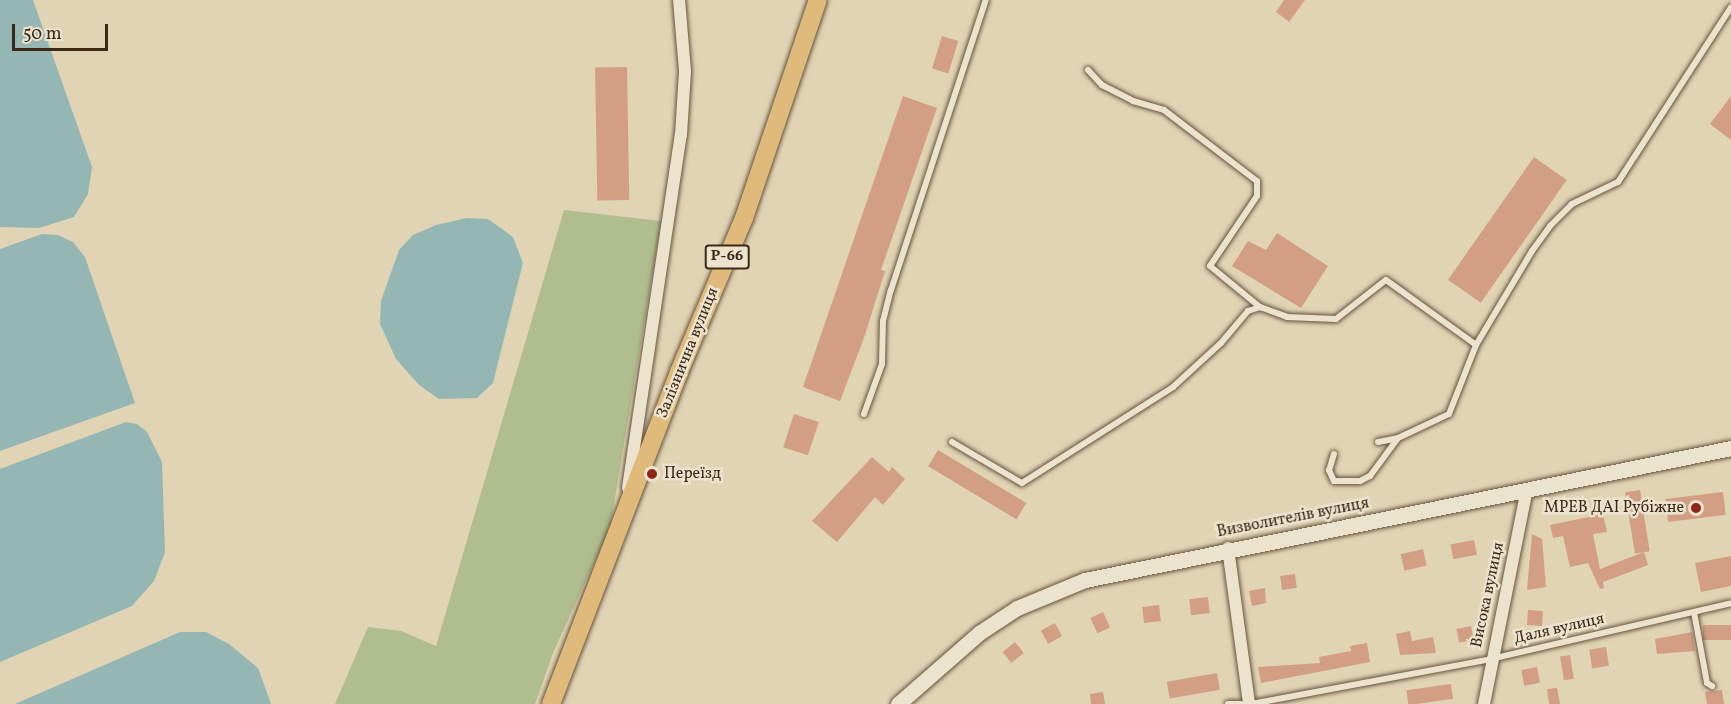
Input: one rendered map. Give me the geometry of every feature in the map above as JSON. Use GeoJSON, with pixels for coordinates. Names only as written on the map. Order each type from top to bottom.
{"type":"FeatureCollection","features":[{"type":"Feature","properties":{"kind":"main road","name":"Залізнична вулиця"},"geometry":{"type":"LineString","coordinates":[[552,704],[625,510],[744,218],[818,0]]}},
{"type":"Feature","properties":{"kind":"street"},"geometry":{"type":"LineString","coordinates":[[625,510],[681,135],[685,71],[679,0]]}},
{"type":"Feature","properties":{"kind":"street","name":"Визволителів вулиця"},"geometry":{"type":"LineString","coordinates":[[898,704],[979,633],[1017,608],[1084,580],[1228,548],[1526,493],[1731,448]]}},
{"type":"Feature","properties":{"kind":"street","name":"Висока вулиця"},"geometry":{"type":"LineString","coordinates":[[1484,704],[1491,659],[1526,493]]}},
{"type":"Feature","properties":{"kind":"street"},"geometry":{"type":"LineString","coordinates":[[1228,548],[1250,704]]}},
{"type":"Feature","properties":{"kind":"lane"},"geometry":{"type":"LineString","coordinates":[[864,414],[882,364],[883,321],[891,290],[986,0]]}},
{"type":"Feature","properties":{"kind":"lane"},"geometry":{"type":"LineString","coordinates":[[1378,442],[1398,438],[1449,414],[1460,396],[1476,345],[1550,226],[1572,204],[1618,182],[1731,7]]}},
{"type":"Feature","properties":{"kind":"lane"},"geometry":{"type":"LineString","coordinates":[[1088,70],[1113,90],[1164,110],[1257,181],[1257,196],[1210,266],[1260,307],[1287,317],[1336,320],[1386,280],[1476,345]]}},
{"type":"Feature","properties":{"kind":"lane"},"geometry":{"type":"LineString","coordinates":[[952,442],[1022,483],[1164,393],[1221,343],[1248,311],[1260,307]]}},
{"type":"Feature","properties":{"kind":"lane"},"geometry":{"type":"LineString","coordinates":[[1334,454],[1329,470],[1334,481],[1360,481],[1370,476],[1398,438]]}},
{"type":"Feature","properties":{"kind":"lane","name":"Даля вулиця"},"geometry":{"type":"LineString","coordinates":[[1250,704],[1491,659],[1731,603]]}},
{"type":"Feature","properties":{"kind":"lane"},"geometry":{"type":"LineString","coordinates":[[1694,612],[1707,683],[1712,687]]}},
{"type":"Feature","properties":{"kind":"lane"},"geometry":{"type":"LineString","coordinates":[[1228,704],[1241,704]]}},
{"type":"Feature","properties":{"kind":"green space"},"geometry":{"type":"Polygon","coordinates":[[[564,210],[661,221],[610,528],[553,653],[535,704],[335,704],[368,627],[401,631],[436,646],[564,210]]]}},
{"type":"Feature","properties":{"kind":"water"},"geometry":{"type":"Polygon","coordinates":[[[0,0],[33,0],[92,167],[88,194],[74,217],[39,228],[0,227],[0,0]]]}},
{"type":"Feature","properties":{"kind":"water"},"geometry":{"type":"Polygon","coordinates":[[[467,218],[488,219],[513,237],[523,263],[493,383],[477,398],[439,399],[419,385],[396,359],[380,324],[381,301],[399,250],[413,235],[436,225],[467,218]]]}},
{"type":"Feature","properties":{"kind":"water"},"geometry":{"type":"Polygon","coordinates":[[[42,234],[58,235],[73,242],[85,257],[135,403],[0,451],[0,249],[42,234]]]}},
{"type":"Feature","properties":{"kind":"water"},"geometry":{"type":"Polygon","coordinates":[[[126,422],[137,424],[147,432],[162,462],[165,552],[154,581],[132,606],[0,662],[0,469],[126,422]]]}},
{"type":"Feature","properties":{"kind":"water"},"geometry":{"type":"Polygon","coordinates":[[[180,632],[206,632],[229,644],[258,668],[271,704],[15,704],[180,632]]]}},
{"type":"Feature","properties":{"kind":"building"},"geometry":{"type":"Polygon","coordinates":[[[1284,0],[1305,0],[1289,22],[1276,12],[1284,0]]]}},
{"type":"Feature","properties":{"kind":"building"},"geometry":{"type":"Polygon","coordinates":[[[942,36],[958,41],[948,73],[932,69],[942,36]]]}},
{"type":"Feature","properties":{"kind":"building"},"geometry":{"type":"Polygon","coordinates":[[[627,67],[629,200],[597,201],[595,68],[627,67]]]}},
{"type":"Feature","properties":{"kind":"building"},"geometry":{"type":"Polygon","coordinates":[[[903,96],[937,108],[881,270],[885,271],[864,338],[840,401],[803,387],[903,96]]]}},
{"type":"Feature","properties":{"kind":"building"},"geometry":{"type":"Polygon","coordinates":[[[1731,96],[1731,140],[1710,124],[1731,96]]]}},
{"type":"Feature","properties":{"kind":"building"},"geometry":{"type":"Polygon","coordinates":[[[1534,157],[1567,180],[1481,303],[1448,280],[1534,157]]]}},
{"type":"Feature","properties":{"kind":"building"},"geometry":{"type":"Polygon","coordinates":[[[1277,233],[1328,266],[1301,308],[1232,266],[1248,241],[1266,250],[1277,233]]]}},
{"type":"Feature","properties":{"kind":"building"},"geometry":{"type":"Polygon","coordinates":[[[794,414],[819,422],[808,455],[783,447],[794,414]]]}},
{"type":"Feature","properties":{"kind":"building"},"geometry":{"type":"Polygon","coordinates":[[[938,450],[1026,503],[1017,519],[928,466],[938,450]]]}},
{"type":"Feature","properties":{"kind":"building"},"geometry":{"type":"Polygon","coordinates":[[[872,457],[889,472],[892,467],[905,479],[883,505],[875,497],[837,542],[812,521],[872,457]]]}},
{"type":"Feature","properties":{"kind":"building"},"geometry":{"type":"Polygon","coordinates":[[[1640,490],[1650,551],[1635,554],[1625,492],[1640,490]]]}},
{"type":"Feature","properties":{"kind":"building","name":"МРЕВ ДАІ Рубіжне"},"geometry":{"type":"Polygon","coordinates":[[[1723,492],[1726,515],[1668,522],[1665,499],[1723,492]]]}},
{"type":"Feature","properties":{"kind":"building"},"geometry":{"type":"Polygon","coordinates":[[[1603,514],[1607,532],[1593,534],[1600,569],[1644,552],[1648,565],[1603,582],[1604,588],[1600,589],[1588,563],[1570,567],[1563,536],[1553,538],[1550,525],[1603,514]]]}},
{"type":"Feature","properties":{"kind":"building"},"geometry":{"type":"Polygon","coordinates":[[[1532,534],[1542,539],[1546,587],[1527,590],[1532,534]]]}},
{"type":"Feature","properties":{"kind":"building"},"geometry":{"type":"Polygon","coordinates":[[[1474,540],[1477,555],[1453,559],[1450,545],[1474,540]]]}},
{"type":"Feature","properties":{"kind":"building"},"geometry":{"type":"Polygon","coordinates":[[[1423,549],[1427,566],[1404,571],[1401,554],[1423,549]]]}},
{"type":"Feature","properties":{"kind":"building"},"geometry":{"type":"Polygon","coordinates":[[[1731,556],[1731,586],[1701,592],[1695,563],[1731,556]]]}},
{"type":"Feature","properties":{"kind":"building"},"geometry":{"type":"Polygon","coordinates":[[[1295,574],[1297,588],[1282,590],[1280,576],[1295,574]]]}},
{"type":"Feature","properties":{"kind":"building"},"geometry":{"type":"Polygon","coordinates":[[[1265,588],[1266,603],[1252,606],[1249,591],[1265,588]]]}},
{"type":"Feature","properties":{"kind":"building"},"geometry":{"type":"Polygon","coordinates":[[[1208,597],[1210,613],[1191,615],[1189,599],[1208,597]]]}},
{"type":"Feature","properties":{"kind":"building"},"geometry":{"type":"Polygon","coordinates":[[[1159,605],[1161,621],[1144,623],[1142,607],[1159,605]]]}},
{"type":"Feature","properties":{"kind":"building"},"geometry":{"type":"Polygon","coordinates":[[[1528,610],[1543,611],[1542,626],[1527,625],[1528,610]]]}},
{"type":"Feature","properties":{"kind":"building"},"geometry":{"type":"Polygon","coordinates":[[[1103,612],[1110,627],[1097,633],[1090,618],[1103,612]]]}},
{"type":"Feature","properties":{"kind":"building"},"geometry":{"type":"Polygon","coordinates":[[[1055,623],[1062,636],[1048,644],[1041,631],[1055,623]]]}},
{"type":"Feature","properties":{"kind":"building"},"geometry":{"type":"Polygon","coordinates":[[[1703,625],[1731,625],[1731,640],[1703,640],[1703,625]]]}},
{"type":"Feature","properties":{"kind":"building"},"geometry":{"type":"Polygon","coordinates":[[[1471,626],[1474,640],[1459,643],[1456,629],[1471,626]]]}},
{"type":"Feature","properties":{"kind":"building"},"geometry":{"type":"Polygon","coordinates":[[[1410,631],[1412,641],[1433,637],[1436,653],[1400,655],[1396,634],[1410,631]]]}},
{"type":"Feature","properties":{"kind":"building"},"geometry":{"type":"Polygon","coordinates":[[[1692,632],[1695,651],[1657,654],[1655,639],[1692,632]]]}},
{"type":"Feature","properties":{"kind":"building"},"geometry":{"type":"Polygon","coordinates":[[[1015,642],[1024,653],[1011,663],[1003,652],[1015,642]]]}},
{"type":"Feature","properties":{"kind":"building"},"geometry":{"type":"Polygon","coordinates":[[[1367,643],[1370,662],[1261,683],[1258,667],[1320,663],[1319,657],[1351,651],[1350,646],[1367,643]]]}},
{"type":"Feature","properties":{"kind":"building"},"geometry":{"type":"Polygon","coordinates":[[[1606,647],[1609,666],[1592,668],[1589,650],[1606,647]]]}},
{"type":"Feature","properties":{"kind":"building"},"geometry":{"type":"Polygon","coordinates":[[[1570,655],[1574,679],[1564,680],[1560,657],[1570,655]]]}},
{"type":"Feature","properties":{"kind":"building"},"geometry":{"type":"Polygon","coordinates":[[[1537,667],[1540,683],[1524,686],[1521,670],[1537,667]]]}},
{"type":"Feature","properties":{"kind":"building"},"geometry":{"type":"Polygon","coordinates":[[[1217,673],[1220,690],[1170,699],[1167,682],[1217,673]]]}},
{"type":"Feature","properties":{"kind":"building"},"geometry":{"type":"Polygon","coordinates":[[[1451,684],[1453,699],[1408,704],[1406,690],[1451,684]]]}},
{"type":"Feature","properties":{"kind":"building"},"geometry":{"type":"Polygon","coordinates":[[[1557,688],[1560,704],[1549,704],[1547,689],[1557,688]]]}},
{"type":"Feature","properties":{"kind":"building"},"geometry":{"type":"Polygon","coordinates":[[[1722,690],[1724,704],[1707,704],[1705,692],[1722,690]]]}},
{"type":"Feature","properties":{"kind":"building"},"geometry":{"type":"Polygon","coordinates":[[[1103,692],[1105,704],[1091,704],[1090,694],[1103,692]]]}},
{"type":"Feature","properties":{"kind":"place","name":"Переїзд"},"geometry":{"type":"Point","coordinates":[652,474]}},
{"type":"Feature","properties":{"kind":"place","name":"МРЕВ ДАІ Рубіжне"},"geometry":{"type":"Point","coordinates":[1696,508]}}]}
